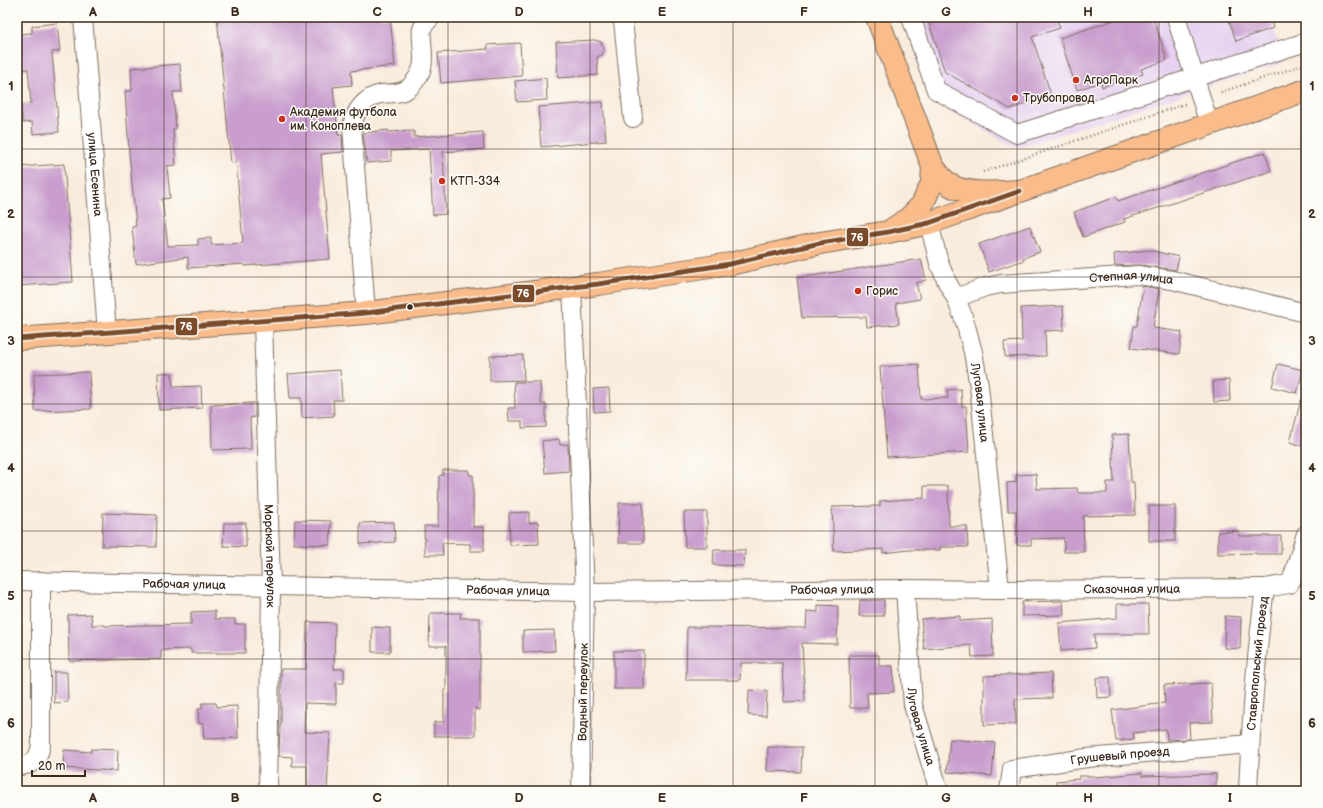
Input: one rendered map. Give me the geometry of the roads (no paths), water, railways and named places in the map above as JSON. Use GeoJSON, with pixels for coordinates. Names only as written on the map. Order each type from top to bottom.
{"type":"FeatureCollection","features":[{"type":"Feature","properties":{"kind":"main road"},"geometry":{"type":"LineString","coordinates":[[877,17],[933,167],[949,185],[966,190],[989,193],[1020,191]]}},
{"type":"Feature","properties":{"kind":"main road"},"geometry":{"type":"LineString","coordinates":[[17,339],[366,313],[572,287],[730,264],[820,243],[888,232],[929,223],[1306,90]]}},
{"type":"Feature","properties":{"kind":"main road"},"geometry":{"type":"LineString","coordinates":[[888,232],[908,219],[922,205],[932,183],[933,167]]}},
{"type":"Feature","properties":{"kind":"street","name":"улица Есенина"},"geometry":{"type":"LineString","coordinates":[[83,17],[107,333]]}},
{"type":"Feature","properties":{"kind":"street"},"geometry":{"type":"LineString","coordinates":[[366,313],[352,126],[354,117],[364,103],[371,97],[380,94],[403,92],[410,87],[420,75],[424,62],[422,29],[431,17]]}},
{"type":"Feature","properties":{"kind":"street"},"geometry":{"type":"LineString","coordinates":[[620,17],[623,21],[634,118]]}},
{"type":"Feature","properties":{"kind":"street"},"geometry":{"type":"LineString","coordinates":[[911,17],[936,90],[1017,134],[1306,42]]}},
{"type":"Feature","properties":{"kind":"street"},"geometry":{"type":"LineString","coordinates":[[1176,17],[1210,124]]}},
{"type":"Feature","properties":{"kind":"street","name":"Луговая улица"},"geometry":{"type":"LineString","coordinates":[[929,223],[939,264],[956,298],[965,322],[973,352],[979,386],[1000,590]]}},
{"type":"Feature","properties":{"kind":"street","name":"Степная улица"},"geometry":{"type":"LineString","coordinates":[[956,298],[984,287],[1001,284],[1138,275],[1172,280],[1306,313]]}},
{"type":"Feature","properties":{"kind":"street","name":"Водный переулок"},"geometry":{"type":"LineString","coordinates":[[572,287],[585,592],[580,791]]}},
{"type":"Feature","properties":{"kind":"street","name":"Морской переулок"},"geometry":{"type":"LineString","coordinates":[[264,320],[271,585],[268,791]]}},
{"type":"Feature","properties":{"kind":"street","name":"Ставропольский проезд"},"geometry":{"type":"LineString","coordinates":[[1248,791],[1258,639],[1265,588],[1289,584],[1292,579],[1306,534]]}},
{"type":"Feature","properties":{"kind":"street","name":"Рабочая улица"},"geometry":{"type":"LineString","coordinates":[[17,581],[585,592],[905,589],[1000,590]]}},
{"type":"Feature","properties":{"kind":"street"},"geometry":{"type":"LineString","coordinates":[[17,766],[25,766],[36,760],[41,744],[41,581]]}},
{"type":"Feature","properties":{"kind":"street","name":"Сказочная улица"},"geometry":{"type":"LineString","coordinates":[[1000,590],[1265,588]]}},
{"type":"Feature","properties":{"kind":"street","name":"Луговая улица"},"geometry":{"type":"LineString","coordinates":[[905,589],[913,705],[939,791]]}},
{"type":"Feature","properties":{"kind":"street","name":"Грушевый проезд"},"geometry":{"type":"LineString","coordinates":[[1009,791],[1012,769],[1087,758],[1250,744]]}},
{"type":"Feature","properties":{"kind":"place","name":"АгроПарк"},"geometry":{"type":"Point","coordinates":[1076,80]}},
{"type":"Feature","properties":{"kind":"place","name":"Трубопровод"},"geometry":{"type":"Point","coordinates":[1015,98]}},
{"type":"Feature","properties":{"kind":"place","name":"Академия футбола им. Коноплева"},"geometry":{"type":"Point","coordinates":[282,119]}},
{"type":"Feature","properties":{"kind":"place","name":"КТП-334"},"geometry":{"type":"Point","coordinates":[442,181]}},
{"type":"Feature","properties":{"kind":"place","name":"Горис"},"geometry":{"type":"Point","coordinates":[858,291]}}]}
